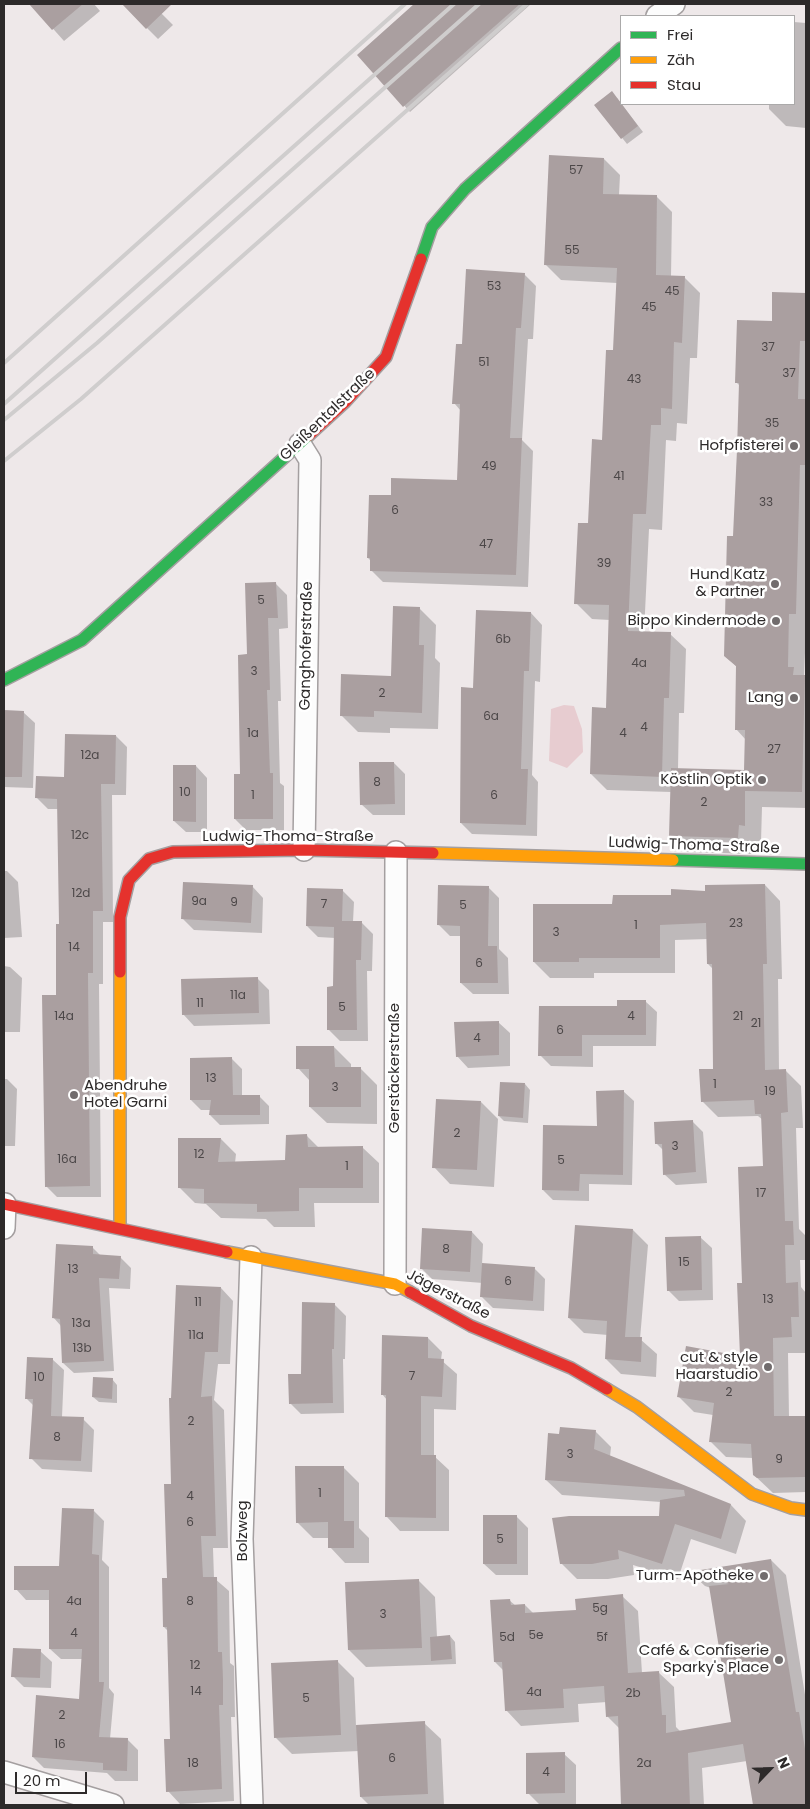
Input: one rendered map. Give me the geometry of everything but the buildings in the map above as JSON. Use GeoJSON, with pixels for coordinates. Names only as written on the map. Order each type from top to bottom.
{"type":"FeatureCollection","features":[{"type":"Feature","properties":{"kind":"street"},"geometry":{"type":"LineString","coordinates":[[658,15],[674,4]]}},
{"type":"Feature","properties":{"kind":"street","name":"Gleißentalstraße"},"geometry":{"type":"LineString","coordinates":[[4,680],[82,640],[345,402],[386,357],[432,227],[451,203],[620,49]]}},
{"type":"Feature","properties":{"kind":"street","name":"Ganghoferstraße"},"geometry":{"type":"LineString","coordinates":[[300,444],[310,460],[304,850]]}},
{"type":"Feature","properties":{"kind":"street","name":"Ludwig-Thoma-Straße"},"geometry":{"type":"LineString","coordinates":[[120,1227],[120,917],[129,880],[149,859],[173,852],[304,850],[806,864]]}},
{"type":"Feature","properties":{"kind":"street","name":"Gerstäckerstraße"},"geometry":{"type":"LineString","coordinates":[[395,1284],[396,852]]}},
{"type":"Feature","properties":{"kind":"street"},"geometry":{"type":"LineString","coordinates":[[4,1204],[4,1228]]}},
{"type":"Feature","properties":{"kind":"street","name":"Jägerstraße"},"geometry":{"type":"LineString","coordinates":[[4,1204],[120,1227],[251,1257],[395,1284],[471,1326],[571,1368],[629,1402],[752,1494],[791,1508],[806,1510]]}},
{"type":"Feature","properties":{"kind":"street","name":"Bolzweg"},"geometry":{"type":"LineString","coordinates":[[251,1257],[242,1539],[252,1805]]}},
{"type":"Feature","properties":{"kind":"street"},"geometry":{"type":"LineString","coordinates":[[4,1772],[113,1805]]}},
{"type":"Feature","properties":{"kind":"shaded area"},"geometry":{"type":"Polygon","coordinates":[[[564,705],[574,706],[582,729],[583,752],[567,768],[549,761],[551,709],[564,705]]]}},
{"type":"Feature","properties":{"kind":"railway"},"geometry":{"type":"LineString","coordinates":[[4,363],[405,4]]}},
{"type":"Feature","properties":{"kind":"railway"},"geometry":{"type":"LineString","coordinates":[[4,404],[454,4]]}},
{"type":"Feature","properties":{"kind":"railway"},"geometry":{"type":"LineString","coordinates":[[4,420],[97,343],[479,4]]}},
{"type":"Feature","properties":{"kind":"railway"},"geometry":{"type":"LineString","coordinates":[[4,461],[81,399],[527,4]]}},
{"type":"Feature","properties":{"kind":"traffic: fast"},"geometry":{"type":"LineString","coordinates":[[421,259],[432,227],[465,189],[620,49]]}},
{"type":"Feature","properties":{"kind":"traffic: fast"},"geometry":{"type":"LineString","coordinates":[[4,680],[82,640],[308,436]]}},
{"type":"Feature","properties":{"kind":"traffic: fast"},"geometry":{"type":"LineString","coordinates":[[673,860],[806,864]]}},
{"type":"Feature","properties":{"kind":"traffic: slow"},"geometry":{"type":"LineString","coordinates":[[433,853],[673,860]]}},
{"type":"Feature","properties":{"kind":"traffic: slow"},"geometry":{"type":"LineString","coordinates":[[120,972],[120,1227]]}},
{"type":"Feature","properties":{"kind":"traffic: slow"},"geometry":{"type":"LineString","coordinates":[[227,1252],[395,1284],[410,1292]]}},
{"type":"Feature","properties":{"kind":"traffic: slow"},"geometry":{"type":"LineString","coordinates":[[607,1389],[637,1407],[752,1494],[791,1508],[806,1510]]}},
{"type":"Feature","properties":{"kind":"traffic: jam"},"geometry":{"type":"LineString","coordinates":[[308,436],[345,402],[386,357],[421,259]]}},
{"type":"Feature","properties":{"kind":"traffic: jam"},"geometry":{"type":"LineString","coordinates":[[120,972],[120,917],[129,880],[149,859],[173,852],[304,850],[433,853]]}},
{"type":"Feature","properties":{"kind":"traffic: jam"},"geometry":{"type":"LineString","coordinates":[[4,1204],[227,1252]]}},
{"type":"Feature","properties":{"kind":"traffic: jam"},"geometry":{"type":"LineString","coordinates":[[410,1292],[471,1326],[571,1368],[607,1389]]}},
{"type":"Feature","properties":{"kind":"place","name":"Hofpfisterei"},"geometry":{"type":"Point","coordinates":[794,446]}},
{"type":"Feature","properties":{"kind":"place","name":"Hund Katz & Partner"},"geometry":{"type":"Point","coordinates":[775,584]}},
{"type":"Feature","properties":{"kind":"place","name":"Bippo Kindermode"},"geometry":{"type":"Point","coordinates":[776,621]}},
{"type":"Feature","properties":{"kind":"place","name":"Lang"},"geometry":{"type":"Point","coordinates":[794,698]}},
{"type":"Feature","properties":{"kind":"place","name":"Köstlin Optik"},"geometry":{"type":"Point","coordinates":[762,780]}},
{"type":"Feature","properties":{"kind":"place","name":"Abendruhe Hotel Garni"},"geometry":{"type":"Point","coordinates":[74,1095]}},
{"type":"Feature","properties":{"kind":"place","name":"cut & style Haarstudio"},"geometry":{"type":"Point","coordinates":[768,1367]}},
{"type":"Feature","properties":{"kind":"place","name":"Turm-Apotheke"},"geometry":{"type":"Point","coordinates":[764,1576]}},
{"type":"Feature","properties":{"kind":"place","name":"Café & Confiserie Sparky's Place"},"geometry":{"type":"Point","coordinates":[779,1660]}}]}
